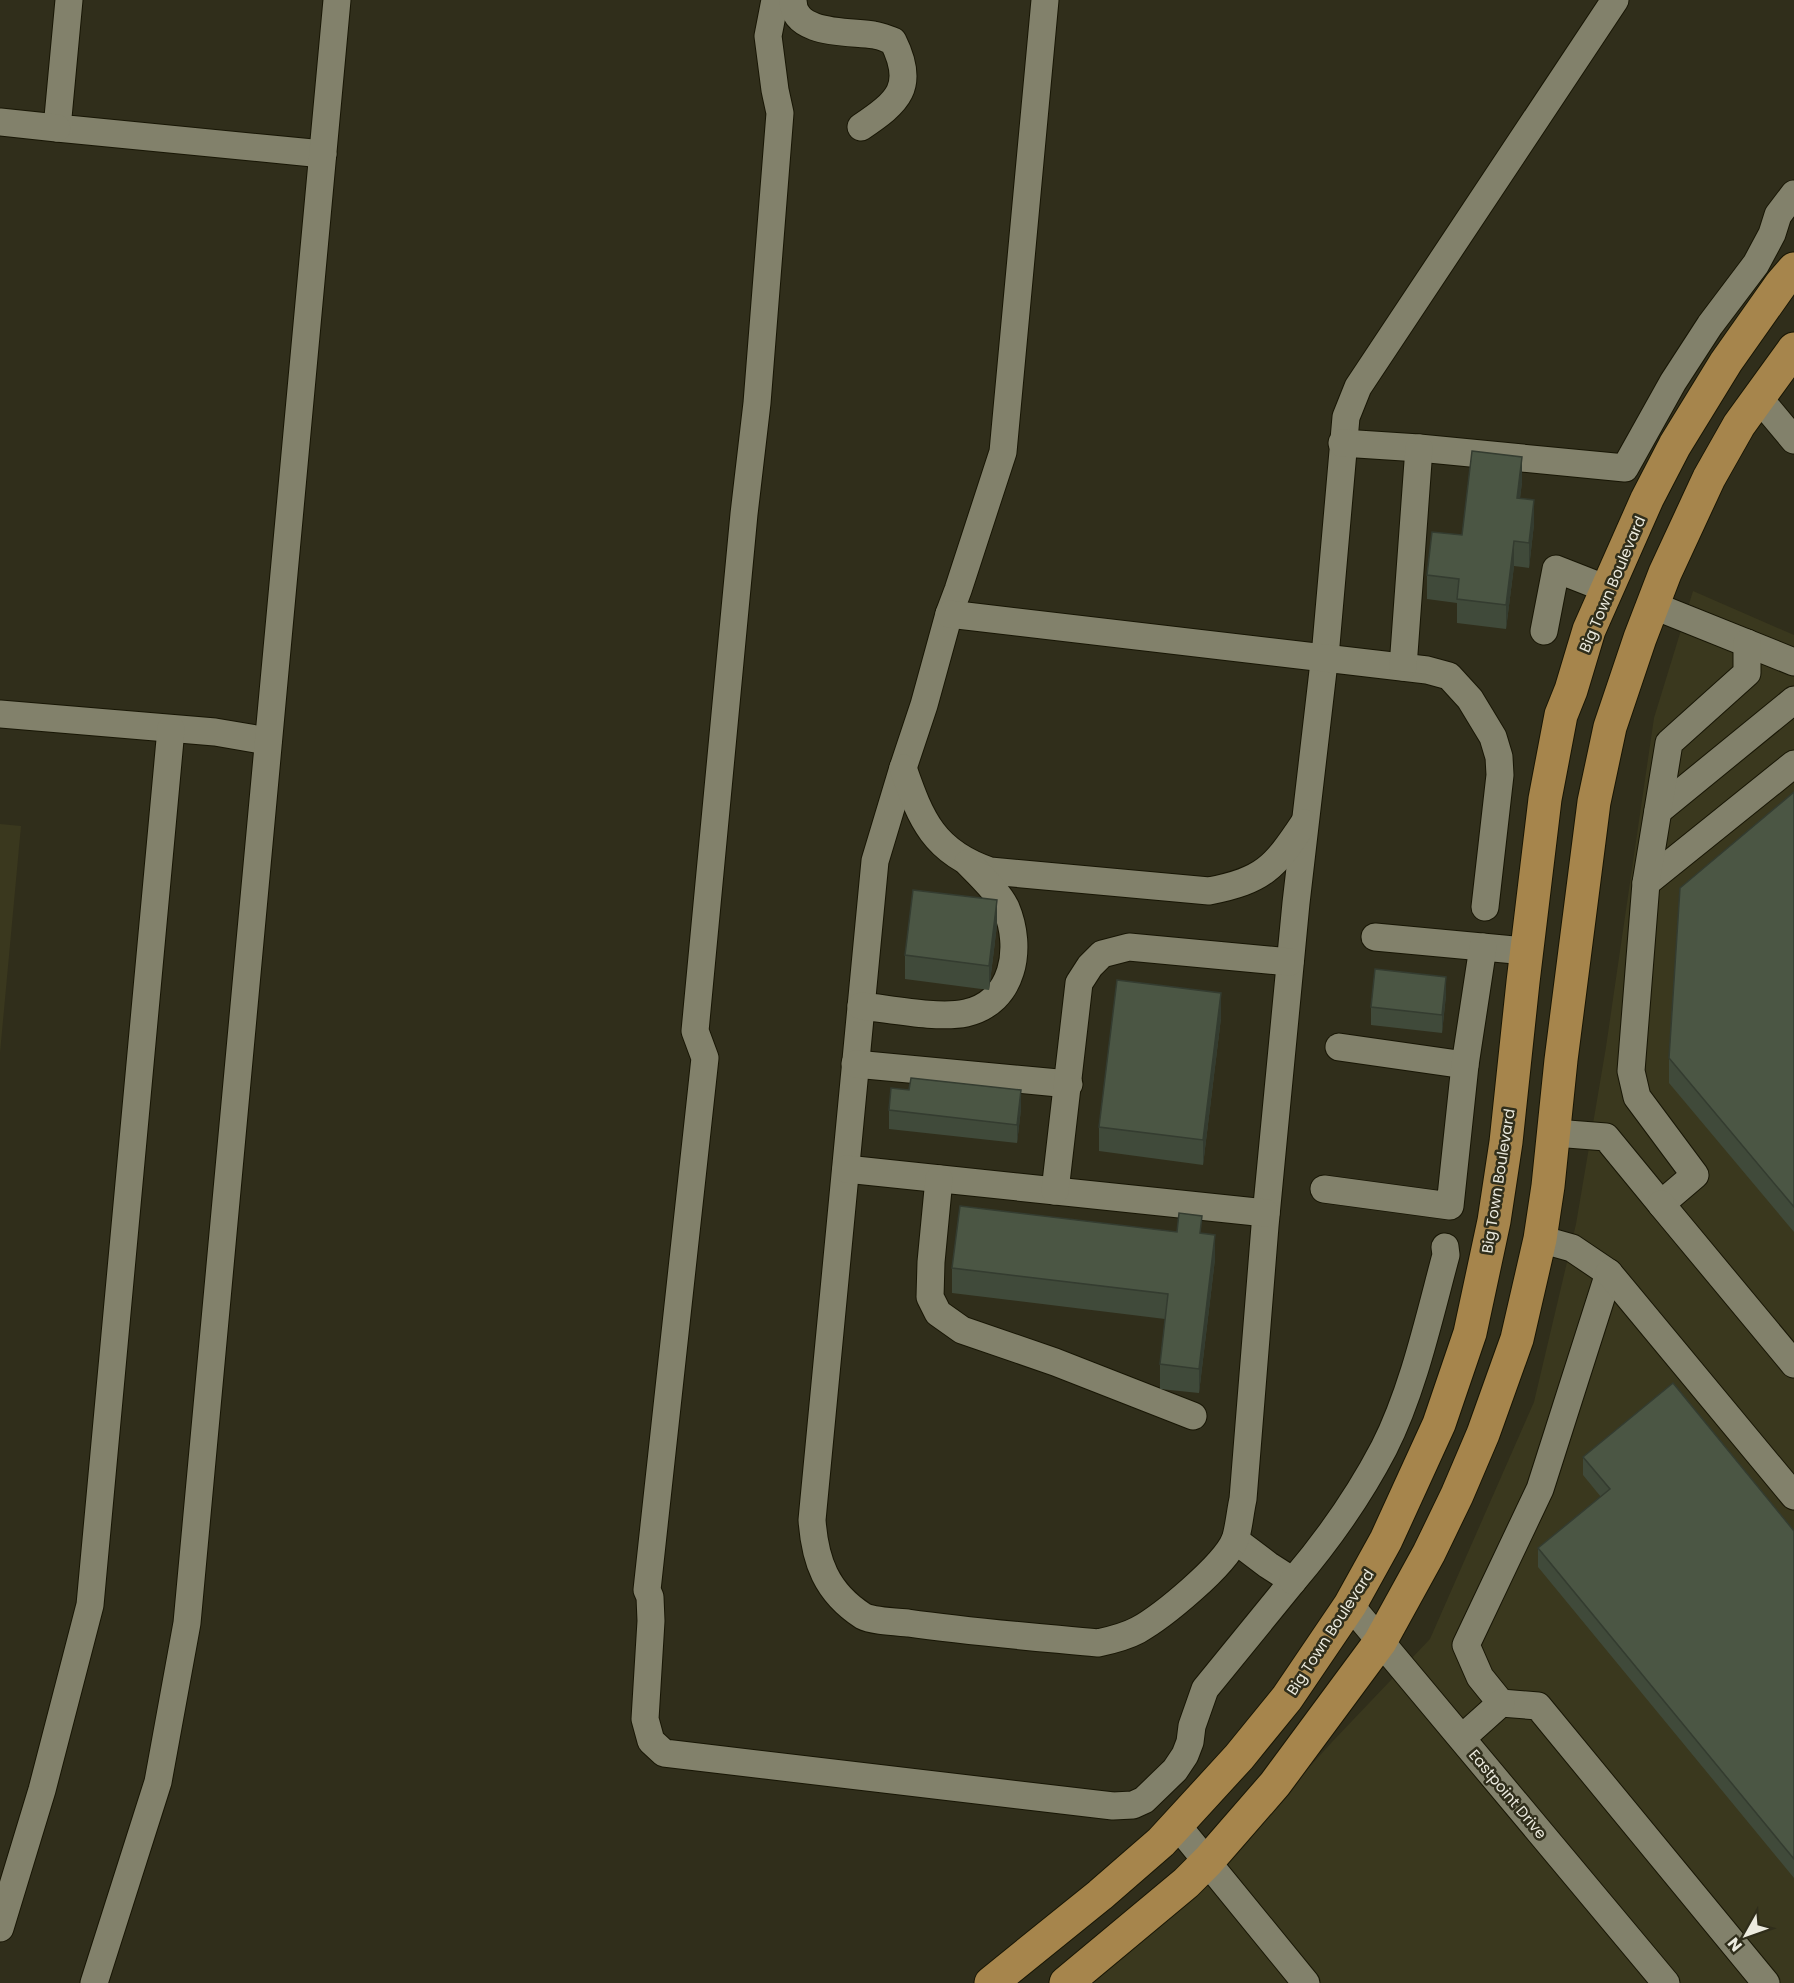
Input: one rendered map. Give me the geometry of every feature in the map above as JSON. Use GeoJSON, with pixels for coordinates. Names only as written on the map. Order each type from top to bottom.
{"type":"FeatureCollection","features":[{"type":"Feature","properties":{"kind":"main road","name":"Big Town Boulevard"},"geometry":{"type":"LineString","coordinates":[[1003,1979],[1161,1842],[1239,1757],[1287,1698],[1350,1605],[1386,1540],[1439,1424],[1470,1333],[1494,1221],[1506,1142],[1545,799],[1561,715],[1589,630],[1647,500],[1680,436],[1726,362],[1794,269]]}},
{"type":"Feature","properties":{"kind":"main road"},"geometry":{"type":"LineString","coordinates":[[1066,1983],[1186,1883],[1275,1784],[1380,1642],[1429,1553],[1483,1434],[1517,1339],[1540,1239],[1555,1133],[1573,958],[1594,802],[1608,738],[1652,604],[1710,478],[1739,425],[1794,349]]}},
{"type":"Feature","properties":{"kind":"main road"},"geometry":{"type":"LineString","coordinates":[[1607,589],[1652,604]]}},
{"type":"Feature","properties":{"kind":"main road"},"geometry":{"type":"LineString","coordinates":[[1526,951],[1573,958]]}},
{"type":"Feature","properties":{"kind":"street"},"geometry":{"type":"LineString","coordinates":[[57,128],[69,0]]}},
{"type":"Feature","properties":{"kind":"street"},"geometry":{"type":"LineString","coordinates":[[94,1983],[158,1782],[187,1623],[337,0]]}},
{"type":"Feature","properties":{"kind":"street"},"geometry":{"type":"LineString","coordinates":[[775,0],[768,36],[780,113],[757,403],[744,514],[695,1031],[705,1058],[647,1590],[650,1597],[651,1621],[645,1719],[651,1741],[664,1753],[1113,1806],[1133,1805],[1151,1794],[1175,1770],[1185,1755],[1205,1689],[1317,1553],[1353,1503],[1385,1446],[1426,1331],[1446,1255],[1446,1247]]}},
{"type":"Feature","properties":{"kind":"street"},"geometry":{"type":"LineString","coordinates":[[793,0],[793,5],[803,21],[813,27],[876,36],[893,41],[902,58],[904,85],[895,100],[861,127]]}},
{"type":"Feature","properties":{"kind":"street"},"geometry":{"type":"LineString","coordinates":[[1045,0],[1003,452],[949,614],[924,705],[875,861],[812,1520],[813,1543],[819,1566],[844,1600],[865,1618],[1098,1643],[1117,1640],[1154,1619],[1205,1578],[1225,1556],[1235,1540],[1242,1499],[1290,962],[1324,659],[1346,417],[1358,387],[1616,0]]}},
{"type":"Feature","properties":{"kind":"street"},"geometry":{"type":"LineString","coordinates":[[0,122],[323,154]]}},
{"type":"Feature","properties":{"kind":"street"},"geometry":{"type":"LineString","coordinates":[[1342,443],[1625,468],[1673,382],[1710,325],[1756,264],[1772,234],[1778,215],[1794,194]]}},
{"type":"Feature","properties":{"kind":"street"},"geometry":{"type":"LineString","coordinates":[[1766,386],[1794,440]]}},
{"type":"Feature","properties":{"kind":"street"},"geometry":{"type":"LineString","coordinates":[[1403,667],[1419,448]]}},
{"type":"Feature","properties":{"kind":"street"},"geometry":{"type":"LineString","coordinates":[[1544,631],[1556,569],[1607,589]]}},
{"type":"Feature","properties":{"kind":"street"},"geometry":{"type":"LineString","coordinates":[[1652,604],[1794,662]]}},
{"type":"Feature","properties":{"kind":"street"},"geometry":{"type":"LineString","coordinates":[[949,614],[1403,667],[1449,676],[1470,699],[1493,737],[1499,757],[1500,775],[1485,907]]}},
{"type":"Feature","properties":{"kind":"street"},"geometry":{"type":"LineString","coordinates":[[1661,1204],[1695,1175],[1637,1097],[1631,1071],[1646,883],[1669,743],[1747,673],[1747,643]]}},
{"type":"Feature","properties":{"kind":"street"},"geometry":{"type":"LineString","coordinates":[[1658,811],[1794,700]]}},
{"type":"Feature","properties":{"kind":"street"},"geometry":{"type":"LineString","coordinates":[[0,714],[215,732],[268,741]]}},
{"type":"Feature","properties":{"kind":"street"},"geometry":{"type":"LineString","coordinates":[[0,1928],[42,1790],[90,1605],[171,729]]}},
{"type":"Feature","properties":{"kind":"street"},"geometry":{"type":"LineString","coordinates":[[1646,883],[1794,764]]}},
{"type":"Feature","properties":{"kind":"street"},"geometry":{"type":"LineString","coordinates":[[903,768],[914,801],[927,825],[940,842],[959,858],[990,871],[1209,891],[1238,885],[1265,871],[1282,855],[1306,821]]}},
{"type":"Feature","properties":{"kind":"street"},"geometry":{"type":"LineString","coordinates":[[861,1006],[925,1014],[964,1013],[982,1008],[998,994],[1010,978],[1015,957],[1014,940],[1006,907],[967,862]]}},
{"type":"Feature","properties":{"kind":"street"},"geometry":{"type":"LineString","coordinates":[[1375,937],[1526,951]]}},
{"type":"Feature","properties":{"kind":"street"},"geometry":{"type":"LineString","coordinates":[[1055,1191],[1079,983],[1090,966],[1102,954],[1129,947],[1290,962]]}},
{"type":"Feature","properties":{"kind":"street"},"geometry":{"type":"LineString","coordinates":[[1324,1189],[1450,1206],[1466,1065],[1483,947]]}},
{"type":"Feature","properties":{"kind":"street"},"geometry":{"type":"LineString","coordinates":[[1339,1047],[1466,1065]]}},
{"type":"Feature","properties":{"kind":"street"},"geometry":{"type":"LineString","coordinates":[[855,1064],[1069,1084]]}},
{"type":"Feature","properties":{"kind":"street"},"geometry":{"type":"LineString","coordinates":[[1555,1133],[1606,1137],[1794,1364]]}},
{"type":"Feature","properties":{"kind":"street"},"geometry":{"type":"LineString","coordinates":[[846,1169],[1266,1213]]}},
{"type":"Feature","properties":{"kind":"street"},"geometry":{"type":"LineString","coordinates":[[939,1179],[930,1297],[938,1313],[962,1330],[1055,1362],[1193,1416]]}},
{"type":"Feature","properties":{"kind":"street"},"geometry":{"type":"LineString","coordinates":[[1540,1239],[1572,1248],[1609,1274],[1794,1496]]}},
{"type":"Feature","properties":{"kind":"street"},"geometry":{"type":"LineString","coordinates":[[1501,1703],[1480,1677],[1466,1645],[1540,1489],[1609,1274]]}},
{"type":"Feature","properties":{"kind":"street"},"geometry":{"type":"LineString","coordinates":[[1235,1540],[1293,1581]]}},
{"type":"Feature","properties":{"kind":"street","name":"Eastpoint Drive"},"geometry":{"type":"LineString","coordinates":[[1350,1605],[1666,1983]]}},
{"type":"Feature","properties":{"kind":"street"},"geometry":{"type":"LineString","coordinates":[[1461,1738],[1501,1703],[1538,1706],[1766,1983]]}},
{"type":"Feature","properties":{"kind":"street"},"geometry":{"type":"LineString","coordinates":[[1177,1825],[1305,1983]]}},
{"type":"Feature","properties":{"kind":"shaded area"},"geometry":{"type":"Polygon","coordinates":[[[1693,591],[1794,635],[1794,1983],[1091,1983],[1183,1907],[1332,1742],[1430,1639],[1534,1402],[1576,1224],[1606,1047],[1654,718],[1693,591]]]}},
{"type":"Feature","properties":{"kind":"shaded area"},"geometry":{"type":"Polygon","coordinates":[[[0,824],[21,826],[0,1053],[0,824]]]}},
{"type":"Feature","properties":{"kind":"building"},"geometry":{"type":"Polygon","coordinates":[[[1472,451],[1522,457],[1517,498],[1534,500],[1529,543],[1514,541],[1506,605],[1457,599],[1459,579],[1427,575],[1432,532],[1462,535],[1472,451]]]}},
{"type":"Feature","properties":{"kind":"building"},"geometry":{"type":"Polygon","coordinates":[[[1794,792],[1794,1207],[1669,1058],[1680,888],[1794,792]]]}},
{"type":"Feature","properties":{"kind":"building"},"geometry":{"type":"Polygon","coordinates":[[[913,890],[997,900],[989,966],[905,955],[913,890]]]}},
{"type":"Feature","properties":{"kind":"building"},"geometry":{"type":"Polygon","coordinates":[[[1375,969],[1446,977],[1442,1015],[1371,1007],[1375,969]]]}},
{"type":"Feature","properties":{"kind":"building"},"geometry":{"type":"Polygon","coordinates":[[[1117,980],[1221,993],[1203,1140],[1099,1127],[1117,980]]]}},
{"type":"Feature","properties":{"kind":"building"},"geometry":{"type":"Polygon","coordinates":[[[911,1078],[1021,1090],[1017,1125],[889,1110],[891,1088],[909,1090],[911,1078]]]}},
{"type":"Feature","properties":{"kind":"building"},"geometry":{"type":"Polygon","coordinates":[[[960,1206],[1177,1232],[1179,1213],[1202,1216],[1200,1233],[1215,1235],[1199,1369],[1160,1364],[1168,1294],[952,1268],[960,1206]]]}},
{"type":"Feature","properties":{"kind":"building"},"geometry":{"type":"Polygon","coordinates":[[[1673,1383],[1794,1531],[1794,1859],[1538,1548],[1610,1489],[1583,1457],[1673,1383]]]}}]}
